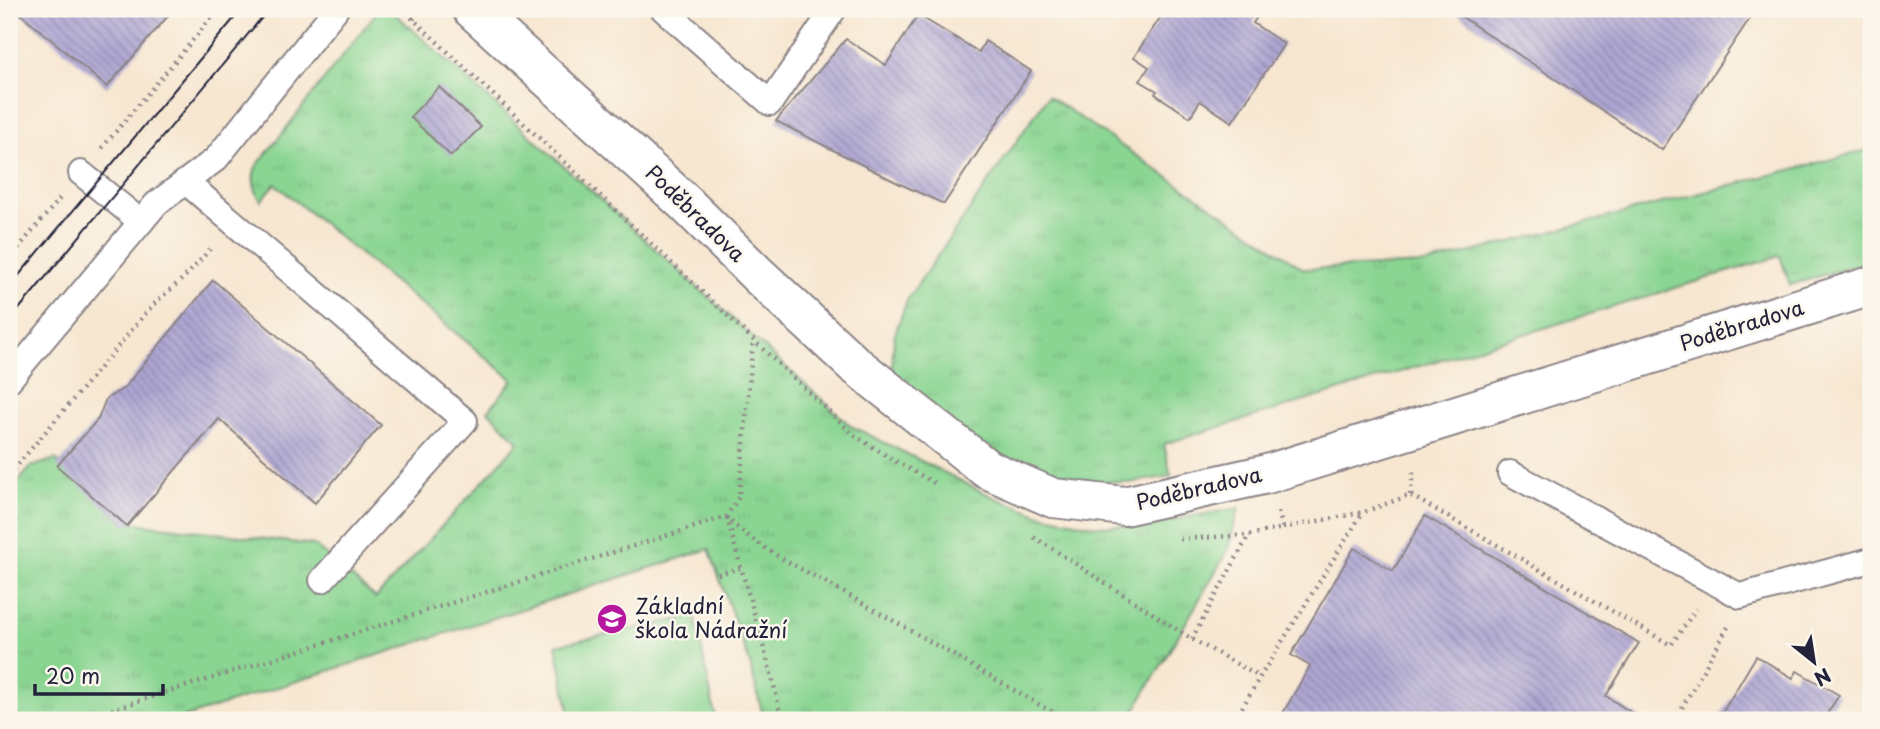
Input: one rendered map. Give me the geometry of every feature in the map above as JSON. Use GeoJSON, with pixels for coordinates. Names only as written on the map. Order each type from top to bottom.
{"type":"FeatureCollection","features":[{"type":"Feature","properties":{"kind":"street","name":"Poděbradova"},"geometry":{"type":"LineString","coordinates":[[472,9],[685,204],[854,364],[987,469],[1053,498],[1124,506],[1267,474],[1871,286]]}},
{"type":"Feature","properties":{"kind":"lane"},"geometry":{"type":"LineString","coordinates":[[9,380],[156,204],[216,159],[336,9]]}},
{"type":"Feature","properties":{"kind":"lane"},"geometry":{"type":"LineString","coordinates":[[663,9],[770,103],[834,9]]}},
{"type":"Feature","properties":{"kind":"lane"},"geometry":{"type":"LineString","coordinates":[[81,173],[141,222]]}},
{"type":"Feature","properties":{"kind":"lane"},"geometry":{"type":"LineString","coordinates":[[186,182],[465,421],[322,580]]}},
{"type":"Feature","properties":{"kind":"lane"},"geometry":{"type":"LineString","coordinates":[[1510,473],[1740,596],[1871,560]]}},
{"type":"Feature","properties":{"kind":"path"},"geometry":{"type":"LineString","coordinates":[[9,259],[219,9]]}},
{"type":"Feature","properties":{"kind":"path"},"geometry":{"type":"LineString","coordinates":[[413,19],[423,9]]}},
{"type":"Feature","properties":{"kind":"path"},"geometry":{"type":"LineString","coordinates":[[9,475],[153,305],[190,272],[233,222]]}},
{"type":"Feature","properties":{"kind":"path"},"geometry":{"type":"LineString","coordinates":[[79,720],[726,517],[739,497],[753,340]]}},
{"type":"Feature","properties":{"kind":"path"},"geometry":{"type":"LineString","coordinates":[[1267,474],[1283,528]]}},
{"type":"Feature","properties":{"kind":"path"},"geometry":{"type":"LineString","coordinates":[[1260,677],[1192,639],[1249,536],[1364,512],[1410,495],[1671,645],[1703,599]]}},
{"type":"Feature","properties":{"kind":"path"},"geometry":{"type":"LineString","coordinates":[[1235,720],[1364,512]]}},
{"type":"Feature","properties":{"kind":"path"},"geometry":{"type":"LineString","coordinates":[[726,517],[782,720]]}},
{"type":"Feature","properties":{"kind":"path"},"geometry":{"type":"LineString","coordinates":[[726,517],[768,551],[1066,720]]}},
{"type":"Feature","properties":{"kind":"path"},"geometry":{"type":"LineString","coordinates":[[718,575],[740,568]]}},
{"type":"Feature","properties":{"kind":"path"},"geometry":{"type":"LineString","coordinates":[[1675,720],[1737,610],[1740,596]]}},
{"type":"Feature","properties":{"kind":"path"},"geometry":{"type":"LineString","coordinates":[[1722,619],[1728,627]]}},
{"type":"Feature","properties":{"kind":"green space"},"geometry":{"type":"Polygon","coordinates":[[[379,9],[390,9],[851,426],[991,496],[1041,515],[1095,526],[1143,525],[1239,508],[1227,552],[1129,720],[764,720],[750,664],[709,549],[176,720],[9,720],[9,492],[31,467],[55,459],[127,522],[314,545],[376,598],[519,442],[488,411],[513,380],[275,184],[261,201],[255,189],[256,167],[379,9]]]}},
{"type":"Feature","properties":{"kind":"green space"},"geometry":{"type":"Polygon","coordinates":[[[1048,96],[1304,269],[1426,264],[1871,149],[1871,261],[1790,285],[1780,256],[1164,444],[1171,476],[1129,483],[1081,479],[1014,461],[974,442],[903,389],[892,368],[894,337],[907,300],[1048,96]]]}},
{"type":"Feature","properties":{"kind":"green space"},"geometry":{"type":"Polygon","coordinates":[[[695,616],[716,720],[571,720],[556,645],[695,616]]]}},
{"type":"Feature","properties":{"kind":"building"},"geometry":{"type":"Polygon","coordinates":[[[15,9],[174,9],[107,87],[15,9]]]}},
{"type":"Feature","properties":{"kind":"building"},"geometry":{"type":"Polygon","coordinates":[[[1166,9],[1263,9],[1253,23],[1284,44],[1232,122],[1200,101],[1190,117],[1140,81],[1149,67],[1134,57],[1166,9]]]}},
{"type":"Feature","properties":{"kind":"building"},"geometry":{"type":"Polygon","coordinates":[[[1450,9],[1756,9],[1662,150],[1450,9]]]}},
{"type":"Feature","properties":{"kind":"building"},"geometry":{"type":"Polygon","coordinates":[[[918,15],[979,52],[985,41],[1031,71],[944,204],[776,121],[846,39],[886,65],[918,15]]]}},
{"type":"Feature","properties":{"kind":"building"},"geometry":{"type":"Polygon","coordinates":[[[439,87],[481,127],[451,156],[410,117],[439,87]]]}},
{"type":"Feature","properties":{"kind":"building"},"geometry":{"type":"Polygon","coordinates":[[[213,280],[381,425],[315,503],[219,419],[127,526],[57,466],[98,419],[106,399],[124,388],[213,280]]]}},
{"type":"Feature","properties":{"kind":"building"},"geometry":{"type":"Polygon","coordinates":[[[1425,516],[1639,643],[1606,696],[1643,720],[1279,720],[1310,666],[1291,655],[1354,548],[1393,571],[1425,516]]]}},
{"type":"Feature","properties":{"kind":"building"},"geometry":{"type":"Polygon","coordinates":[[[1756,656],[1793,678],[1797,671],[1839,695],[1823,720],[1718,720],[1756,656]]]}},
{"type":"Feature","properties":{"kind":"tram line"},"geometry":{"type":"LineString","coordinates":[[9,287],[242,9]]}},
{"type":"Feature","properties":{"kind":"tram line"},"geometry":{"type":"LineString","coordinates":[[9,321],[269,9]]}},
{"type":"Feature","properties":{"kind":"place","name":"Základní škola Nádražní"},"geometry":{"type":"Point","coordinates":[612,619]}}]}
